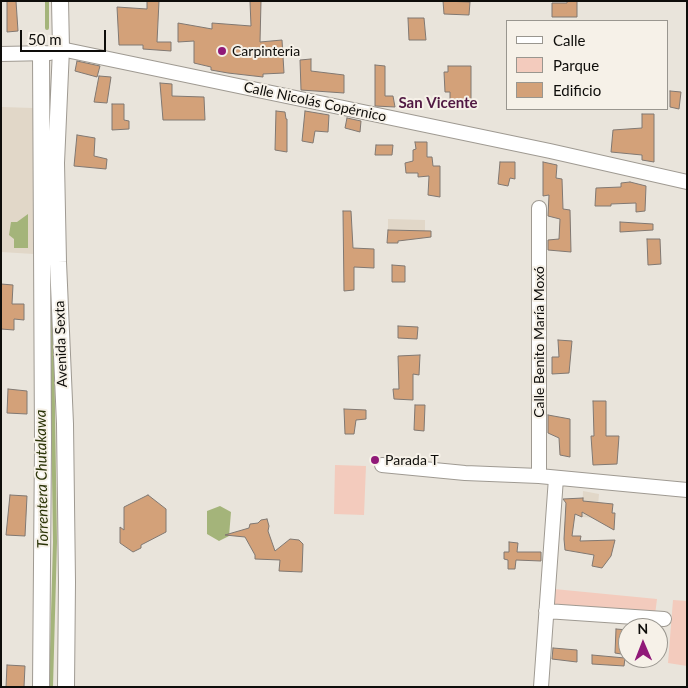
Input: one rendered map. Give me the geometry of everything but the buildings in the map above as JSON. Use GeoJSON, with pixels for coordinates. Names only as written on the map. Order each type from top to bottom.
{"type":"FeatureCollection","features":[{"type":"Feature","properties":{"kind":"street","name":"Avenida Sexta"},"geometry":{"type":"LineString","coordinates":[[41,687],[51,262],[51,52],[60,1]]}},
{"type":"Feature","properties":{"kind":"street","name":"Calle Nicolás Copérnico"},"geometry":{"type":"LineString","coordinates":[[1,54],[51,52],[550,151],[687,182]]}},
{"type":"Feature","properties":{"kind":"street","name":"Calle Benito María Moxó"},"geometry":{"type":"LineString","coordinates":[[539,208],[539,476]]}},
{"type":"Feature","properties":{"kind":"street","name":"Avenida Sexta"},"geometry":{"type":"LineString","coordinates":[[51,262],[65,424],[66,687]]}},
{"type":"Feature","properties":{"kind":"street"},"geometry":{"type":"LineString","coordinates":[[382,465],[466,473],[539,476],[687,490]]}},
{"type":"Feature","properties":{"kind":"street"},"geometry":{"type":"LineString","coordinates":[[541,687],[556,478]]}},
{"type":"Feature","properties":{"kind":"street"},"geometry":{"type":"LineString","coordinates":[[546,611],[638,618]]}},
{"type":"Feature","properties":{"kind":"shaded area"},"geometry":{"type":"Polygon","coordinates":[[[2,107],[33,108],[34,254],[1,252],[2,107]]]}},
{"type":"Feature","properties":{"kind":"shaded area"},"geometry":{"type":"Polygon","coordinates":[[[28,214],[28,248],[14,248],[14,239],[9,235],[11,222],[17,222],[28,214]]]}},
{"type":"Feature","properties":{"kind":"shaded area"},"geometry":{"type":"Polygon","coordinates":[[[388,219],[425,220],[425,231],[388,230],[388,219]]]}},
{"type":"Feature","properties":{"kind":"shaded area"},"geometry":{"type":"Polygon","coordinates":[[[583,491],[599,494],[597,518],[582,517],[583,491]]]}},
{"type":"Feature","properties":{"kind":"shaded area"},"geometry":{"type":"Polygon","coordinates":[[[220,506],[231,512],[229,536],[219,541],[207,534],[207,511],[220,506]]]}},
{"type":"Feature","properties":{"kind":"green space"},"geometry":{"type":"Polygon","coordinates":[[[335,465],[366,466],[364,515],[334,514],[335,465]]]}},
{"type":"Feature","properties":{"kind":"green space"},"geometry":{"type":"Polygon","coordinates":[[[554,589],[657,599],[655,615],[553,605],[554,589]]]}},
{"type":"Feature","properties":{"kind":"green space"},"geometry":{"type":"Polygon","coordinates":[[[673,600],[687,601],[687,666],[668,663],[673,600]]]}},
{"type":"Feature","properties":{"kind":"waterway","name":"Torrentera Chutakawa"},"geometry":{"type":"LineString","coordinates":[[47,1],[47,28]]}},
{"type":"Feature","properties":{"kind":"waterway","name":"Torrentera Chutakawa"},"geometry":{"type":"LineString","coordinates":[[51,276],[55,542],[51,687]]}},
{"type":"Feature","properties":{"kind":"place","name":"Carpinteria"},"geometry":{"type":"Point","coordinates":[222,51]}},
{"type":"Feature","properties":{"kind":"place","name":"Parada T"},"geometry":{"type":"Point","coordinates":[375,460]}},
{"type":"Feature","properties":{"kind":"district","name":"San Vicente"},"geometry":{"type":"Point","coordinates":[438,103]}}]}
